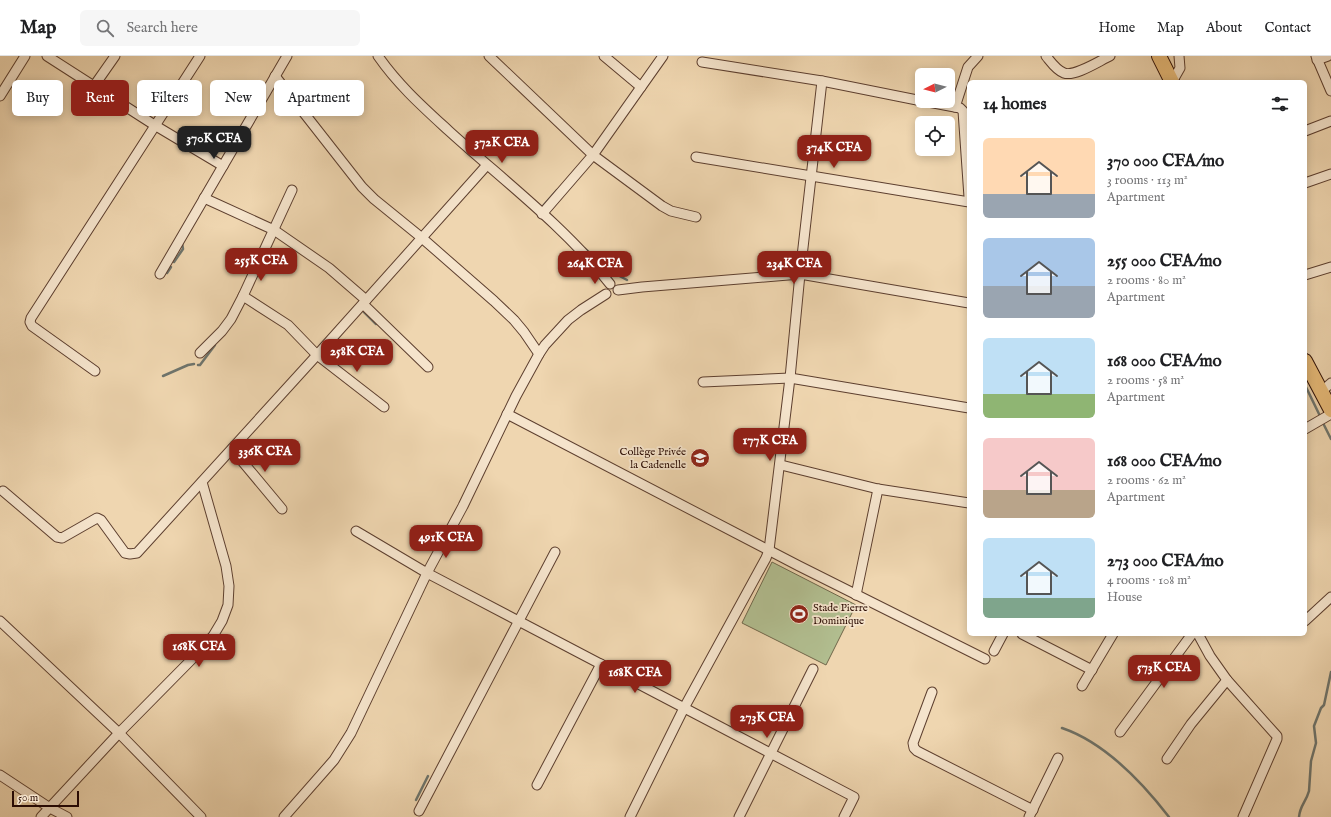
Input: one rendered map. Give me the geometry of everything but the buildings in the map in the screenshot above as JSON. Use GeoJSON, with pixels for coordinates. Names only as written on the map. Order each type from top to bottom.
{"type":"FeatureCollection","features":[{"type":"Feature","properties":{"kind":"main road"},"geometry":{"type":"LineString","coordinates":[[1160,56],[1171,80]]}},
{"type":"Feature","properties":{"kind":"main road"},"geometry":{"type":"LineString","coordinates":[[1307,364],[1326,387],[1331,410]]}},
{"type":"Feature","properties":{"kind":"street"},"geometry":{"type":"LineString","coordinates":[[0,96],[25,56]]}},
{"type":"Feature","properties":{"kind":"street"},"geometry":{"type":"LineString","coordinates":[[47,56],[85,80]]}},
{"type":"Feature","properties":{"kind":"street"},"geometry":{"type":"LineString","coordinates":[[98,80],[114,56]]}},
{"type":"Feature","properties":{"kind":"street"},"geometry":{"type":"LineString","coordinates":[[95,371],[32,326],[30,322],[31,318],[200,56]]}},
{"type":"Feature","properties":{"kind":"street"},"geometry":{"type":"LineString","coordinates":[[160,274],[287,56]]}},
{"type":"Feature","properties":{"kind":"street"},"geometry":{"type":"LineString","coordinates":[[378,56],[393,76],[421,105],[542,214],[595,266],[610,284],[616,286],[618,290]]}},
{"type":"Feature","properties":{"kind":"street"},"geometry":{"type":"LineString","coordinates":[[489,56],[593,155],[662,206],[671,211],[696,217]]}},
{"type":"Feature","properties":{"kind":"street"},"geometry":{"type":"LineString","coordinates":[[604,56],[641,87]]}},
{"type":"Feature","properties":{"kind":"street"},"geometry":{"type":"LineString","coordinates":[[542,214],[593,155],[663,56]]}},
{"type":"Feature","properties":{"kind":"street"},"geometry":{"type":"LineString","coordinates":[[967,165],[963,111],[960,108],[955,107],[968,67],[978,56]]}},
{"type":"Feature","properties":{"kind":"street"},"geometry":{"type":"LineString","coordinates":[[1046,56],[1059,71],[1066,74],[1080,71],[1110,56]]}},
{"type":"Feature","properties":{"kind":"street"},"geometry":{"type":"LineString","coordinates":[[1173,80],[1180,68],[1179,56]]}},
{"type":"Feature","properties":{"kind":"street"},"geometry":{"type":"LineString","coordinates":[[1328,56],[1316,58],[1331,91]]}},
{"type":"Feature","properties":{"kind":"street"},"geometry":{"type":"LineString","coordinates":[[702,62],[822,81],[915,99]]}},
{"type":"Feature","properties":{"kind":"street"},"geometry":{"type":"LineString","coordinates":[[275,76],[362,187],[374,199],[422,238],[494,301],[514,320],[539,354]]}},
{"type":"Feature","properties":{"kind":"street"},"geometry":{"type":"LineString","coordinates":[[630,817],[684,708],[769,550],[790,378],[822,81]]}},
{"type":"Feature","properties":{"kind":"street"},"geometry":{"type":"LineString","coordinates":[[129,109],[223,166]]}},
{"type":"Feature","properties":{"kind":"street"},"geometry":{"type":"LineString","coordinates":[[1307,130],[1331,121]]}},
{"type":"Feature","properties":{"kind":"street"},"geometry":{"type":"LineString","coordinates":[[696,157],[967,202]]}},
{"type":"Feature","properties":{"kind":"street"},"geometry":{"type":"LineString","coordinates":[[3,492],[59,538],[62,538],[97,518],[101,520],[122,550],[130,554],[137,553],[487,165]]}},
{"type":"Feature","properties":{"kind":"street"},"geometry":{"type":"LineString","coordinates":[[1307,182],[1331,174]]}},
{"type":"Feature","properties":{"kind":"street"},"geometry":{"type":"LineString","coordinates":[[200,353],[222,331],[231,319],[292,190]]}},
{"type":"Feature","properties":{"kind":"street"},"geometry":{"type":"LineString","coordinates":[[204,198],[274,230],[329,268],[428,367]]}},
{"type":"Feature","properties":{"kind":"street"},"geometry":{"type":"LineString","coordinates":[[1307,274],[1331,266]]}},
{"type":"Feature","properties":{"kind":"street"},"geometry":{"type":"LineString","coordinates":[[618,290],[800,274],[967,303]]}},
{"type":"Feature","properties":{"kind":"street"},"geometry":{"type":"LineString","coordinates":[[606,294],[605,288],[610,284]]}},
{"type":"Feature","properties":{"kind":"street"},"geometry":{"type":"LineString","coordinates":[[606,294],[610,297],[615,296],[618,290]]}},
{"type":"Feature","properties":{"kind":"street"},"geometry":{"type":"LineString","coordinates":[[284,817],[334,760],[351,733],[426,573],[463,506],[507,414],[539,354],[545,345],[568,320],[606,294]]}},
{"type":"Feature","properties":{"kind":"street"},"geometry":{"type":"LineString","coordinates":[[243,296],[288,325],[317,355],[384,407]]}},
{"type":"Feature","properties":{"kind":"street"},"geometry":{"type":"LineString","coordinates":[[703,382],[790,378],[967,408]]}},
{"type":"Feature","properties":{"kind":"street"},"geometry":{"type":"LineString","coordinates":[[507,414],[856,595],[985,659]]}},
{"type":"Feature","properties":{"kind":"street"},"geometry":{"type":"LineString","coordinates":[[1307,428],[1331,414]]}},
{"type":"Feature","properties":{"kind":"street"},"geometry":{"type":"LineString","coordinates":[[232,449],[282,509]]}},
{"type":"Feature","properties":{"kind":"street"},"geometry":{"type":"LineString","coordinates":[[780,465],[878,489],[967,503]]}},
{"type":"Feature","properties":{"kind":"street"},"geometry":{"type":"LineString","coordinates":[[41,817],[118,733],[196,655],[213,636],[222,620],[228,605],[226,566],[202,482]]}},
{"type":"Feature","properties":{"kind":"street"},"geometry":{"type":"LineString","coordinates":[[856,595],[878,489]]}},
{"type":"Feature","properties":{"kind":"street"},"geometry":{"type":"LineString","coordinates":[[356,531],[426,573],[854,797],[844,817]]}},
{"type":"Feature","properties":{"kind":"street"},"geometry":{"type":"LineString","coordinates":[[419,811],[555,552]]}},
{"type":"Feature","properties":{"kind":"street"},"geometry":{"type":"LineString","coordinates":[[1307,619],[1331,598]]}},
{"type":"Feature","properties":{"kind":"street"},"geometry":{"type":"LineString","coordinates":[[0,622],[10,629],[118,733],[201,817]]}},
{"type":"Feature","properties":{"kind":"street"},"geometry":{"type":"LineString","coordinates":[[994,651],[1002,636]]}},
{"type":"Feature","properties":{"kind":"street"},"geometry":{"type":"LineString","coordinates":[[1026,636],[1092,670]]}},
{"type":"Feature","properties":{"kind":"street"},"geometry":{"type":"LineString","coordinates":[[1082,686],[1112,636]]}},
{"type":"Feature","properties":{"kind":"street"},"geometry":{"type":"LineString","coordinates":[[1120,732],[1191,636]]}},
{"type":"Feature","properties":{"kind":"street"},"geometry":{"type":"LineString","coordinates":[[1199,636],[1210,656],[1227,680],[1277,736],[1243,817]]}},
{"type":"Feature","properties":{"kind":"street"},"geometry":{"type":"LineString","coordinates":[[537,785],[601,664]]}},
{"type":"Feature","properties":{"kind":"street"},"geometry":{"type":"LineString","coordinates":[[739,817],[814,669]]}},
{"type":"Feature","properties":{"kind":"street"},"geometry":{"type":"LineString","coordinates":[[1168,759],[1191,724],[1227,680]]}},
{"type":"Feature","properties":{"kind":"street"},"geometry":{"type":"LineString","coordinates":[[932,692],[913,743],[914,748],[1031,813],[1058,758]]}},
{"type":"Feature","properties":{"kind":"street"},"geometry":{"type":"LineString","coordinates":[[0,775],[50,808],[67,817]]}},
{"type":"Feature","properties":{"kind":"green space","name":"Stade Pierre Dominique"},"geometry":{"type":"Polygon","coordinates":[[[772,562],[856,605],[826,665],[742,623],[772,562]]]}},
{"type":"Feature","properties":{"kind":"waterway"},"geometry":{"type":"LineString","coordinates":[[539,208],[542,207],[557,190]]}},
{"type":"Feature","properties":{"kind":"waterway"},"geometry":{"type":"LineString","coordinates":[[174,262],[183,249],[182,243]]}},
{"type":"Feature","properties":{"kind":"waterway"},"geometry":{"type":"LineString","coordinates":[[584,248],[612,272],[627,280]]}},
{"type":"Feature","properties":{"kind":"waterway"},"geometry":{"type":"LineString","coordinates":[[167,273],[171,267]]}},
{"type":"Feature","properties":{"kind":"waterway"},"geometry":{"type":"LineString","coordinates":[[361,309],[376,324]]}},
{"type":"Feature","properties":{"kind":"waterway"},"geometry":{"type":"LineString","coordinates":[[198,365],[200,365],[215,345]]}},
{"type":"Feature","properties":{"kind":"waterway"},"geometry":{"type":"LineString","coordinates":[[163,376],[188,365],[194,364]]}},
{"type":"Feature","properties":{"kind":"waterway"},"geometry":{"type":"LineString","coordinates":[[1307,389],[1320,416]]}},
{"type":"Feature","properties":{"kind":"waterway"},"geometry":{"type":"LineString","coordinates":[[1323,423],[1331,439]]}},
{"type":"Feature","properties":{"kind":"waterway"},"geometry":{"type":"LineString","coordinates":[[1299,817],[1309,791],[1311,761],[1316,743],[1314,726],[1321,708],[1324,705],[1331,672]]}},
{"type":"Feature","properties":{"kind":"waterway"},"geometry":{"type":"LineString","coordinates":[[1062,728],[1093,743],[1122,765],[1147,790],[1169,817]]}},
{"type":"Feature","properties":{"kind":"waterway"},"geometry":{"type":"LineString","coordinates":[[416,800],[428,776]]}},
{"type":"Feature","properties":{"kind":"place","name":"Collège Privée la Cadenelle"},"geometry":{"type":"Point","coordinates":[700,458]}},
{"type":"Feature","properties":{"kind":"place","name":"Stade Pierre Dominique"},"geometry":{"type":"Point","coordinates":[799,614]}}]}
